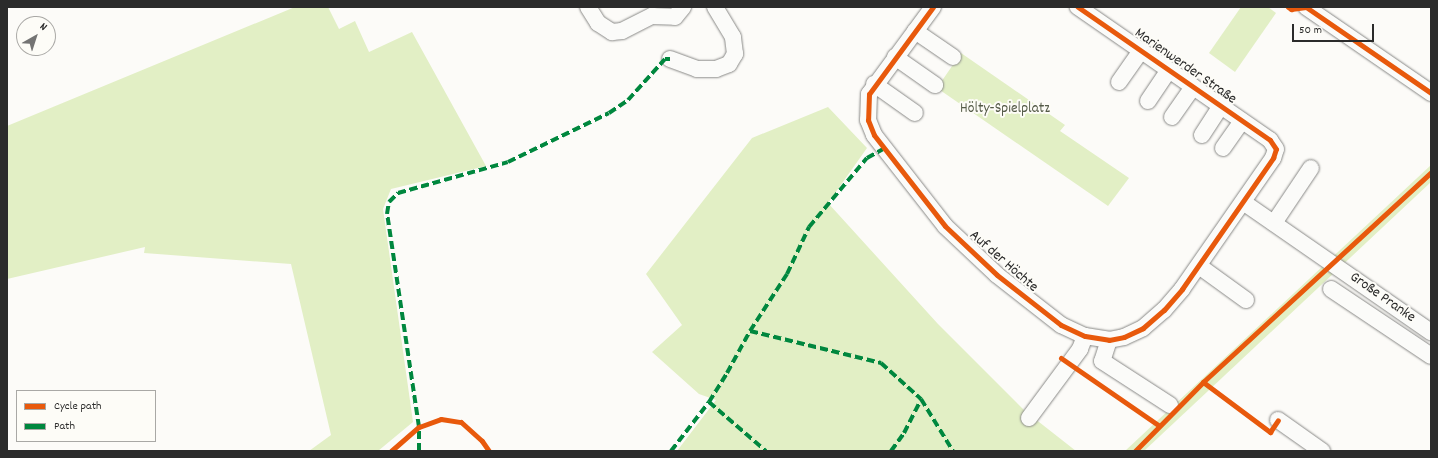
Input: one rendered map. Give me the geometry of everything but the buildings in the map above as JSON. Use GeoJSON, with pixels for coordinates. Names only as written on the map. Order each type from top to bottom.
{"type":"FeatureCollection","features":[{"type":"Feature","properties":{"kind":"street"},"geometry":{"type":"LineString","coordinates":[[588,7],[598,23],[612,32],[622,31],[652,16],[674,17],[683,7]]}},
{"type":"Feature","properties":{"kind":"street"},"geometry":{"type":"LineString","coordinates":[[670,59],[697,69],[716,69],[729,64],[736,54],[733,37],[715,7]]}},
{"type":"Feature","properties":{"kind":"street","name":"Auf der Höchte"},"geometry":{"type":"LineString","coordinates":[[933,7],[874,84],[867,106],[868,120],[874,135],[945,226],[997,275],[1061,325],[1085,336],[1109,340],[1124,337],[1142,328],[1156,317],[1182,289],[1199,266],[1273,158],[1276,149]]}},
{"type":"Feature","properties":{"kind":"street","name":"Marienwerder Straße"},"geometry":{"type":"LineString","coordinates":[[1078,7],[1270,140],[1276,149]]}},
{"type":"Feature","properties":{"kind":"street"},"geometry":{"type":"LineString","coordinates":[[1306,7],[1431,93]]}},
{"type":"Feature","properties":{"kind":"street"},"geometry":{"type":"LineString","coordinates":[[915,31],[953,57]]}},
{"type":"Feature","properties":{"kind":"street"},"geometry":{"type":"LineString","coordinates":[[1119,82],[1141,50]]}},
{"type":"Feature","properties":{"kind":"street"},"geometry":{"type":"LineString","coordinates":[[895,57],[935,85]]}},
{"type":"Feature","properties":{"kind":"street"},"geometry":{"type":"LineString","coordinates":[[1148,101],[1169,70]]}},
{"type":"Feature","properties":{"kind":"street"},"geometry":{"type":"LineString","coordinates":[[874,84],[915,113]]}},
{"type":"Feature","properties":{"kind":"street"},"geometry":{"type":"LineString","coordinates":[[1172,117],[1193,87]]}},
{"type":"Feature","properties":{"kind":"street"},"geometry":{"type":"LineString","coordinates":[[1202,135],[1221,106]]}},
{"type":"Feature","properties":{"kind":"street"},"geometry":{"type":"LineString","coordinates":[[1223,148],[1242,121]]}},
{"type":"Feature","properties":{"kind":"street"},"geometry":{"type":"LineString","coordinates":[[1274,223],[1311,168]]}},
{"type":"Feature","properties":{"kind":"street","name":"Große Pranke"},"geometry":{"type":"LineString","coordinates":[[1243,202],[1431,332]]}},
{"type":"Feature","properties":{"kind":"street"},"geometry":{"type":"LineString","coordinates":[[1199,266],[1246,300]]}},
{"type":"Feature","properties":{"kind":"street"},"geometry":{"type":"LineString","coordinates":[[1331,289],[1431,356]]}},
{"type":"Feature","properties":{"kind":"street"},"geometry":{"type":"LineString","coordinates":[[1029,418],[1080,349],[1085,336]]}},
{"type":"Feature","properties":{"kind":"street"},"geometry":{"type":"LineString","coordinates":[[1109,340],[1102,361],[1170,405]]}},
{"type":"Feature","properties":{"kind":"street"},"geometry":{"type":"LineString","coordinates":[[1278,420],[1322,451]]}},
{"type":"Feature","properties":{"kind":"green space"},"geometry":{"type":"Polygon","coordinates":[[[295,7],[328,7],[339,29],[355,21],[369,52],[412,32],[486,166],[391,189],[383,209],[413,422],[378,451],[309,451],[331,435],[291,264],[144,253],[145,247],[7,279],[7,126],[295,7]]]}},
{"type":"Feature","properties":{"kind":"green space"},"geometry":{"type":"Polygon","coordinates":[[[1241,7],[1268,7],[1276,13],[1235,72],[1209,53],[1241,7]]]}},
{"type":"Feature","properties":{"kind":"green space","name":"Hölty-Spielplatz"},"geometry":{"type":"Polygon","coordinates":[[[961,53],[1065,125],[1060,131],[1129,178],[1108,206],[937,88],[961,53]]]}},
{"type":"Feature","properties":{"kind":"green space"},"geometry":{"type":"Polygon","coordinates":[[[828,107],[867,148],[828,203],[938,324],[1025,411],[1076,451],[677,451],[716,400],[699,394],[652,352],[682,325],[646,274],[752,138],[828,107]]]}},
{"type":"Feature","properties":{"kind":"green space"},"geometry":{"type":"Polygon","coordinates":[[[1431,165],[1431,182],[1144,451],[1125,451],[1431,165]]]}},
{"type":"Feature","properties":{"kind":"marked path"},"geometry":{"type":"LineString","coordinates":[[419,451],[419,427],[387,214],[389,202],[398,193],[508,162],[609,113],[628,100],[665,59],[670,59]]}},
{"type":"Feature","properties":{"kind":"marked path"},"geometry":{"type":"LineString","coordinates":[[671,451],[709,402],[727,373],[750,331],[787,274],[809,227],[867,158],[883,149]]}},
{"type":"Feature","properties":{"kind":"marked path"},"geometry":{"type":"LineString","coordinates":[[750,331],[881,363],[921,399],[953,451]]}},
{"type":"Feature","properties":{"kind":"marked path"},"geometry":{"type":"LineString","coordinates":[[891,451],[904,433],[921,399]]}},
{"type":"Feature","properties":{"kind":"marked path"},"geometry":{"type":"LineString","coordinates":[[709,402],[766,451]]}},
{"type":"Feature","properties":{"kind":"cycle path"},"geometry":{"type":"LineString","coordinates":[[933,7],[869,94],[868,120],[874,135],[945,226],[997,275],[1061,325],[1085,336],[1109,340],[1124,337],[1143,328],[1164,310],[1182,289],[1273,158],[1276,149],[1270,140],[1078,7]]}},
{"type":"Feature","properties":{"kind":"cycle path"},"geometry":{"type":"LineString","coordinates":[[1288,7],[1291,9],[1306,7],[1431,93]]}},
{"type":"Feature","properties":{"kind":"cycle path"},"geometry":{"type":"LineString","coordinates":[[1135,451],[1203,382],[1431,172]]}},
{"type":"Feature","properties":{"kind":"cycle path"},"geometry":{"type":"LineString","coordinates":[[1061,358],[1158,425]]}},
{"type":"Feature","properties":{"kind":"cycle path"},"geometry":{"type":"LineString","coordinates":[[1203,382],[1270,432],[1278,420]]}},
{"type":"Feature","properties":{"kind":"cycle path"},"geometry":{"type":"LineString","coordinates":[[391,451],[419,427],[441,419],[461,422],[482,441],[489,451]]}}]}
